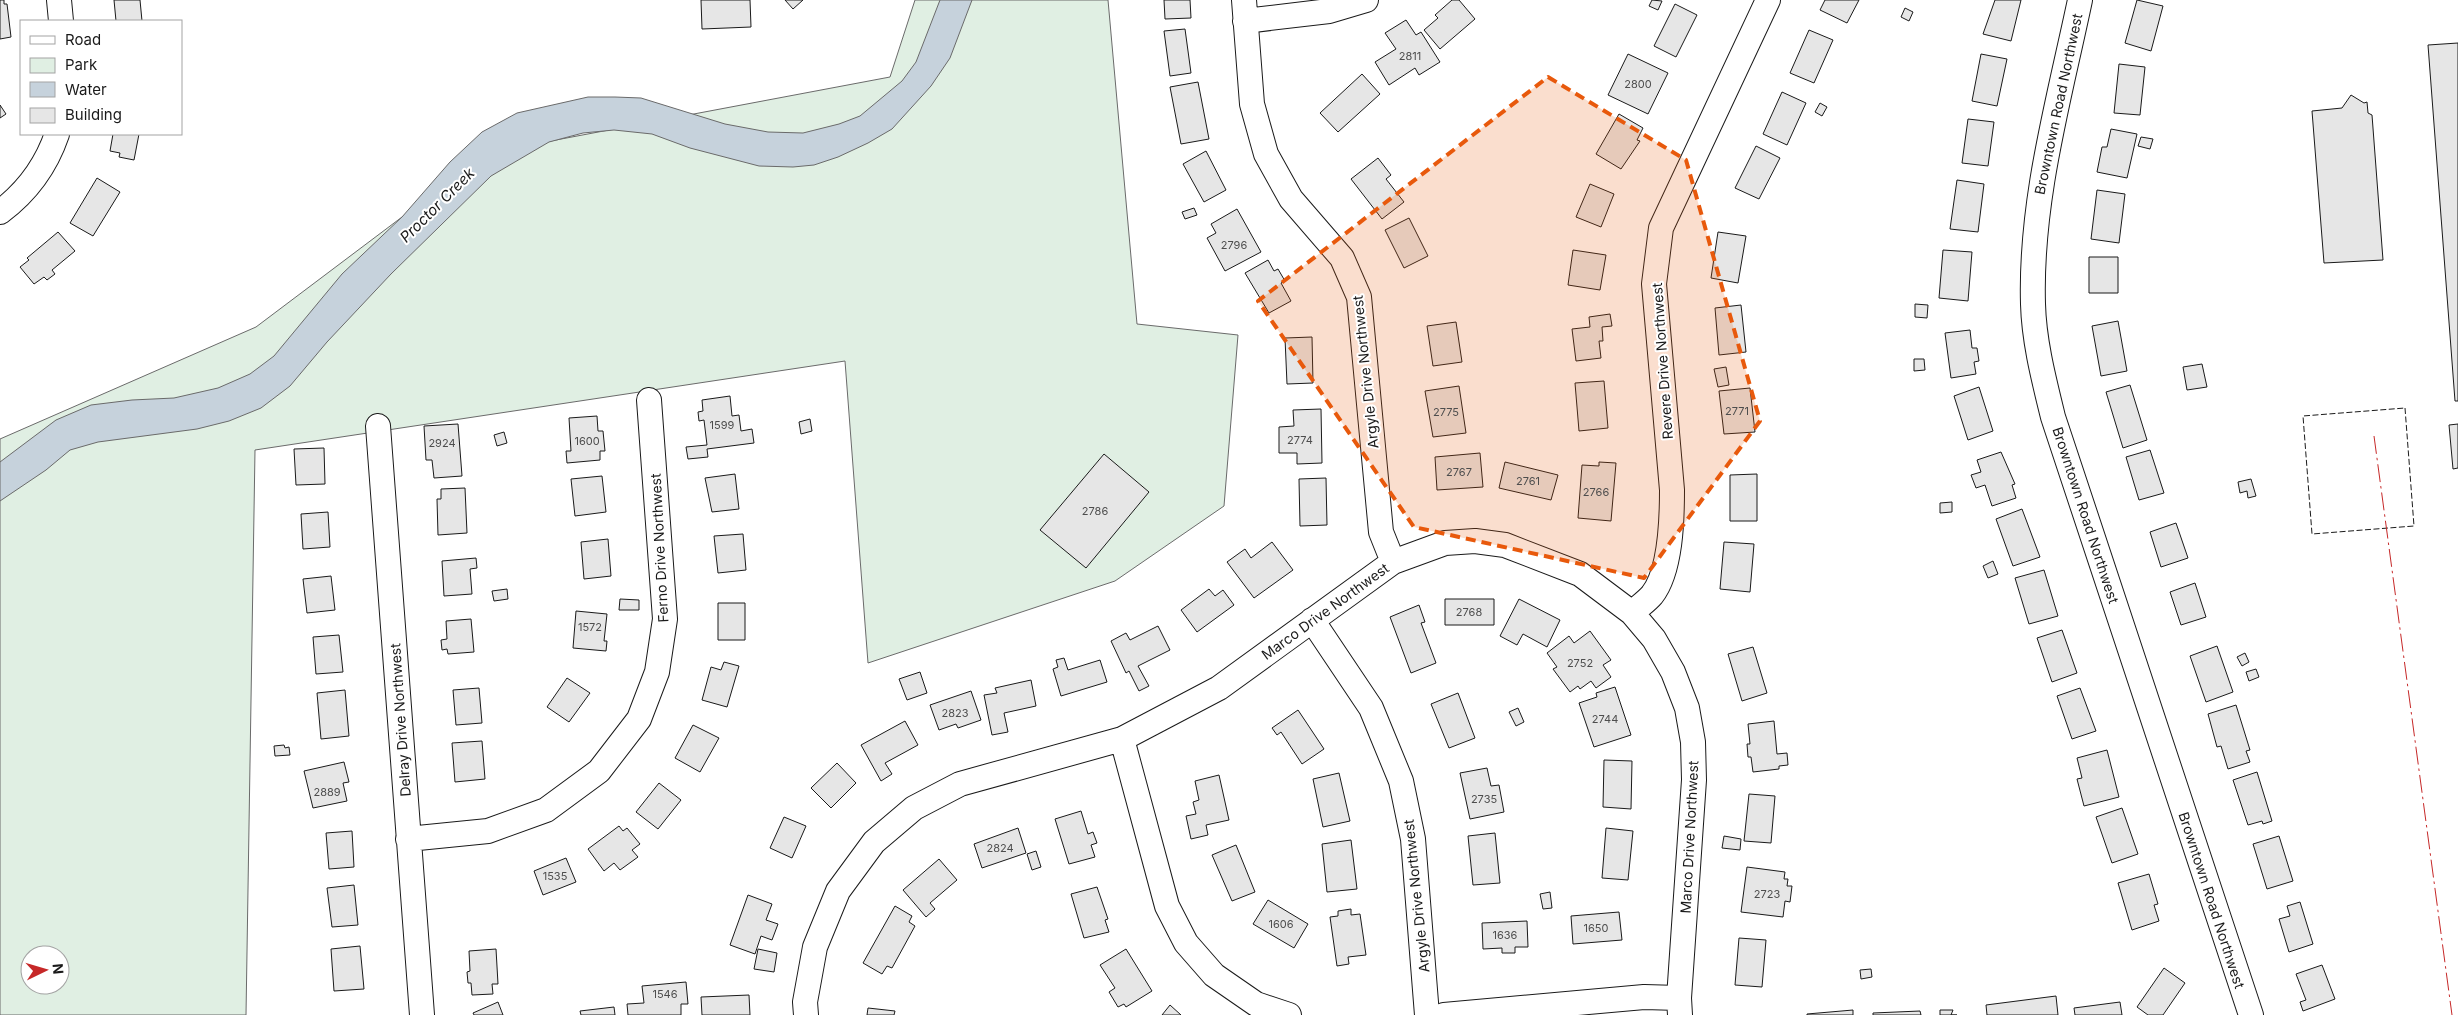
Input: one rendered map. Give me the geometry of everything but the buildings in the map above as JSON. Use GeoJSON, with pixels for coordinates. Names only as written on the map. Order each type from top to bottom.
{"type":"FeatureCollection","features":[{"type":"Feature","properties":{"kind":"street"},"geometry":{"type":"LineString","coordinates":[[59,0],[61,20]]}},
{"type":"Feature","properties":{"kind":"street"},"geometry":{"type":"LineString","coordinates":[[1244,11],[1329,11],[1366,0]]}},
{"type":"Feature","properties":{"kind":"street","name":"Revere Drive Northwest"},"geometry":{"type":"LineString","coordinates":[[1632,613],[1652,596],[1661,580],[1672,524],[1672,490],[1654,284],[1661,228],[1768,0]]}},
{"type":"Feature","properties":{"kind":"street","name":"Browntown Road Northwest"},"geometry":{"type":"LineString","coordinates":[[2080,0],[2037,206],[2033,257],[2033,307],[2040,362],[2053,417],[2251,1015]]}},
{"type":"Feature","properties":{"kind":"street","name":"Argyle Drive Northwest"},"geometry":{"type":"LineString","coordinates":[[1244,11],[1252,104],[1266,154],[1291,199],[1342,258],[1359,297],[1381,532],[1393,562]]}},
{"type":"Feature","properties":{"kind":"street"},"geometry":{"type":"LineString","coordinates":[[0,212],[14,202],[37,175],[52,148],[56,135]]}},
{"type":"Feature","properties":{"kind":"street","name":"Ferno Drive Northwest"},"geometry":{"type":"LineString","coordinates":[[408,839],[488,831],[546,810],[599,771],[638,719],[657,672],[665,618],[649,400]]}},
{"type":"Feature","properties":{"kind":"street","name":"Delray Drive Northwest"},"geometry":{"type":"LineString","coordinates":[[378,426],[422,1015]]}},
{"type":"Feature","properties":{"kind":"street","name":"Marco Drive Northwest"},"geometry":{"type":"LineString","coordinates":[[806,1015],[805,1002],[815,947],[838,891],[874,842],[914,808],[960,784],[1122,739],[1219,688],[1393,562],[1445,544],[1475,541],[1505,545],[1580,574],[1632,613],[1654,639],[1673,672],[1687,708],[1693,742],[1694,780],[1679,1006]]}},
{"type":"Feature","properties":{"kind":"street","name":"Argyle Drive Northwest"},"geometry":{"type":"LineString","coordinates":[[1312,620],[1371,708],[1401,781],[1413,839],[1427,1015]]}},
{"type":"Feature","properties":{"kind":"street"},"geometry":{"type":"LineString","coordinates":[[1122,739],[1167,906],[1186,943],[1214,974],[1256,1004],[1289,1015]]}},
{"type":"Feature","properties":{"kind":"street"},"geometry":{"type":"LineString","coordinates":[[1444,1015],[1644,997],[1679,1006]]}},
{"type":"Feature","properties":{"kind":"highlighted area"},"geometry":{"type":"Polygon","coordinates":[[[1548,77],[1686,160],[1760,421],[1644,578],[1414,527],[1258,301],[1548,77]]]}},
{"type":"Feature","properties":{"kind":"green space"},"geometry":{"type":"Polygon","coordinates":[[[915,0],[1108,0],[1137,324],[1238,335],[1224,506],[1115,581],[868,663],[845,361],[255,450],[246,1015],[0,1015],[0,439],[256,327],[487,153],[890,77],[915,0]]]}},
{"type":"Feature","properties":{"kind":"water","name":"Proctor Creek"},"geometry":{"type":"Polygon","coordinates":[[[940,0],[972,0],[950,58],[931,86],[892,129],[868,143],[838,157],[814,165],[793,167],[759,166],[690,148],[652,134],[614,130],[583,133],[549,142],[491,176],[391,274],[327,342],[290,386],[261,408],[229,421],[197,429],[98,442],[70,450],[46,470],[0,501],[0,462],[56,420],[91,405],[132,400],[174,398],[218,388],[250,374],[274,356],[342,274],[402,217],[450,162],[482,132],[517,113],[588,97],[615,97],[641,98],[725,124],[768,132],[803,133],[839,124],[860,116],[902,81],[916,62],[940,0]]]}},
{"type":"Feature","properties":{"kind":"fence"},"geometry":{"type":"LineString","coordinates":[[2405,408],[2414,526],[2312,534],[2303,416],[2405,408]]}},
{"type":"Feature","properties":{"kind":"power"},"geometry":{"type":"LineString","coordinates":[[2374,436],[2452,1015]]}}]}
